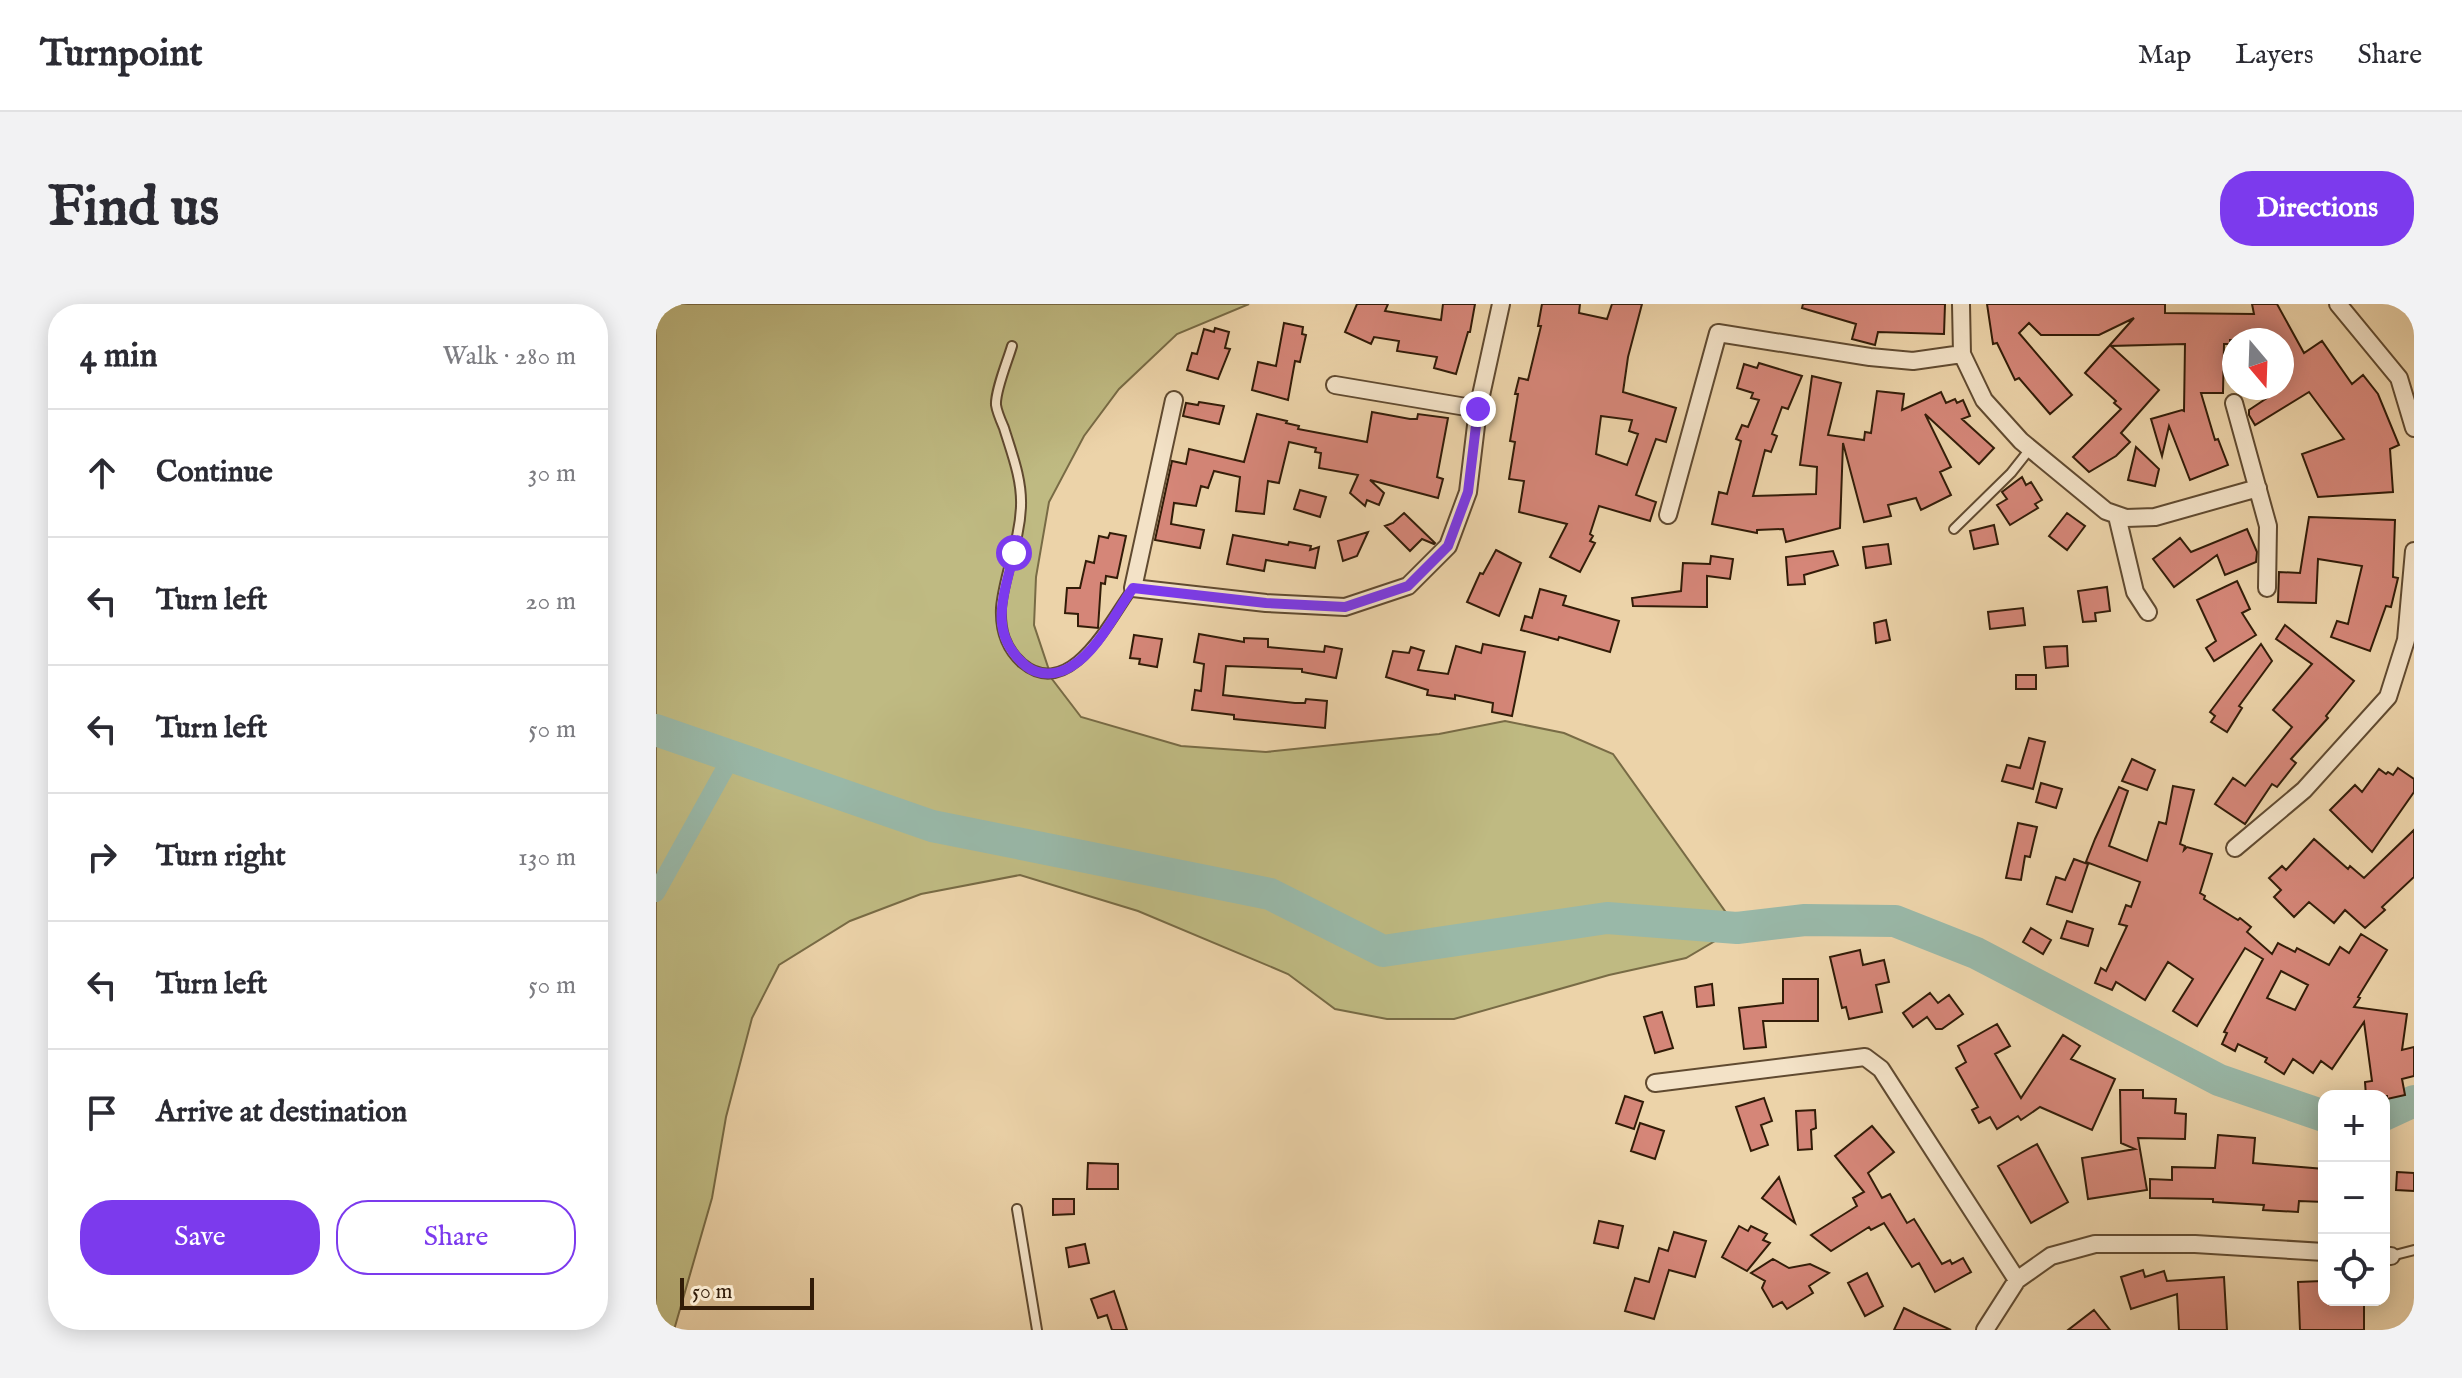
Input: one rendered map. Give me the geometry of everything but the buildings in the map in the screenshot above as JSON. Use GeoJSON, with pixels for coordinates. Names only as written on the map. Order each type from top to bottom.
{"type":"FeatureCollection","features":[{"type":"Feature","properties":{"kind":"street"},"geometry":{"type":"LineString","coordinates":[[1174,400],[1133,588],[1266,603],[1345,607],[1408,586],[1448,546],[1468,492],[1478,409],[1501,304]]}},
{"type":"Feature","properties":{"kind":"street"},"geometry":{"type":"LineString","coordinates":[[1961,304],[1962,354],[1984,400],[2030,449],[2106,511],[2138,519],[2155,517],[2258,488]]}},
{"type":"Feature","properties":{"kind":"street"},"geometry":{"type":"LineString","coordinates":[[2338,304],[2399,378],[2414,428]]}},
{"type":"Feature","properties":{"kind":"street"},"geometry":{"type":"LineString","coordinates":[[1668,515],[1718,333],[1913,361],[1962,354]]}},
{"type":"Feature","properties":{"kind":"street"},"geometry":{"type":"LineString","coordinates":[[1335,385],[1478,409]]}},
{"type":"Feature","properties":{"kind":"street"},"geometry":{"type":"LineString","coordinates":[[2234,403],[2268,526],[2267,588]]}},
{"type":"Feature","properties":{"kind":"street"},"geometry":{"type":"LineString","coordinates":[[2117,516],[2135,592],[2148,612]]}},
{"type":"Feature","properties":{"kind":"street"},"geometry":{"type":"LineString","coordinates":[[2235,848],[2304,790],[2388,697],[2406,640],[2414,551]]}},
{"type":"Feature","properties":{"kind":"street"},"geometry":{"type":"LineString","coordinates":[[1655,1083],[1865,1057],[1881,1069],[2017,1280]]}},
{"type":"Feature","properties":{"kind":"street"},"geometry":{"type":"LineString","coordinates":[[1985,1330],[2017,1280],[2051,1256],[2095,1244],[2195,1244],[2318,1252]]}},
{"type":"Feature","properties":{"kind":"lane"},"geometry":{"type":"LineString","coordinates":[[1012,346],[996,404],[1020,483],[1021,496],[1014,553],[1001,607],[1002,634],[1014,656],[1031,670],[1041,674],[1058,672],[1073,665],[1088,652],[1133,588]]}},
{"type":"Feature","properties":{"kind":"lane"},"geometry":{"type":"LineString","coordinates":[[1954,529],[2011,473],[2030,449]]}},
{"type":"Feature","properties":{"kind":"lane"},"geometry":{"type":"LineString","coordinates":[[1017,1209],[1037,1330]]}},
{"type":"Feature","properties":{"kind":"lane"},"geometry":{"type":"LineString","coordinates":[[2390,1256],[2414,1250]]}},
{"type":"Feature","properties":{"kind":"shaded area"},"geometry":{"type":"Polygon","coordinates":[[[656,304],[1249,304],[1177,334],[1119,389],[1084,436],[1049,502],[1036,577],[1034,625],[1052,679],[1081,717],[1181,746],[1266,752],[1439,734],[1505,721],[1564,733],[1613,754],[1737,928],[1686,958],[1609,975],[1454,1019],[1387,1019],[1335,1009],[1288,974],[1138,911],[1020,875],[921,894],[850,921],[779,965],[752,1018],[726,1117],[712,1198],[674,1330],[656,1330],[656,304]]]}},
{"type":"Feature","properties":{"kind":"waterway"},"geometry":{"type":"LineString","coordinates":[[656,730],[932,826],[1270,894],[1383,951],[1607,918],[1737,928],[1805,920],[1895,921],[1976,953],[2219,1080],[2318,1114]]}},
{"type":"Feature","properties":{"kind":"waterway"},"geometry":{"type":"LineString","coordinates":[[656,893],[732,756]]}},
{"type":"Feature","properties":{"kind":"waterway"},"geometry":{"type":"LineString","coordinates":[[2390,1112],[2414,1101]]}},
{"type":"Feature","properties":{"kind":"route"},"geometry":{"type":"LineString","coordinates":[[1014,553],[1001,607],[1002,634],[1014,656],[1041,674],[1058,672],[1073,665],[1088,652],[1133,588],[1266,603],[1345,607],[1408,586],[1448,546],[1468,492],[1478,409]]}}]}
